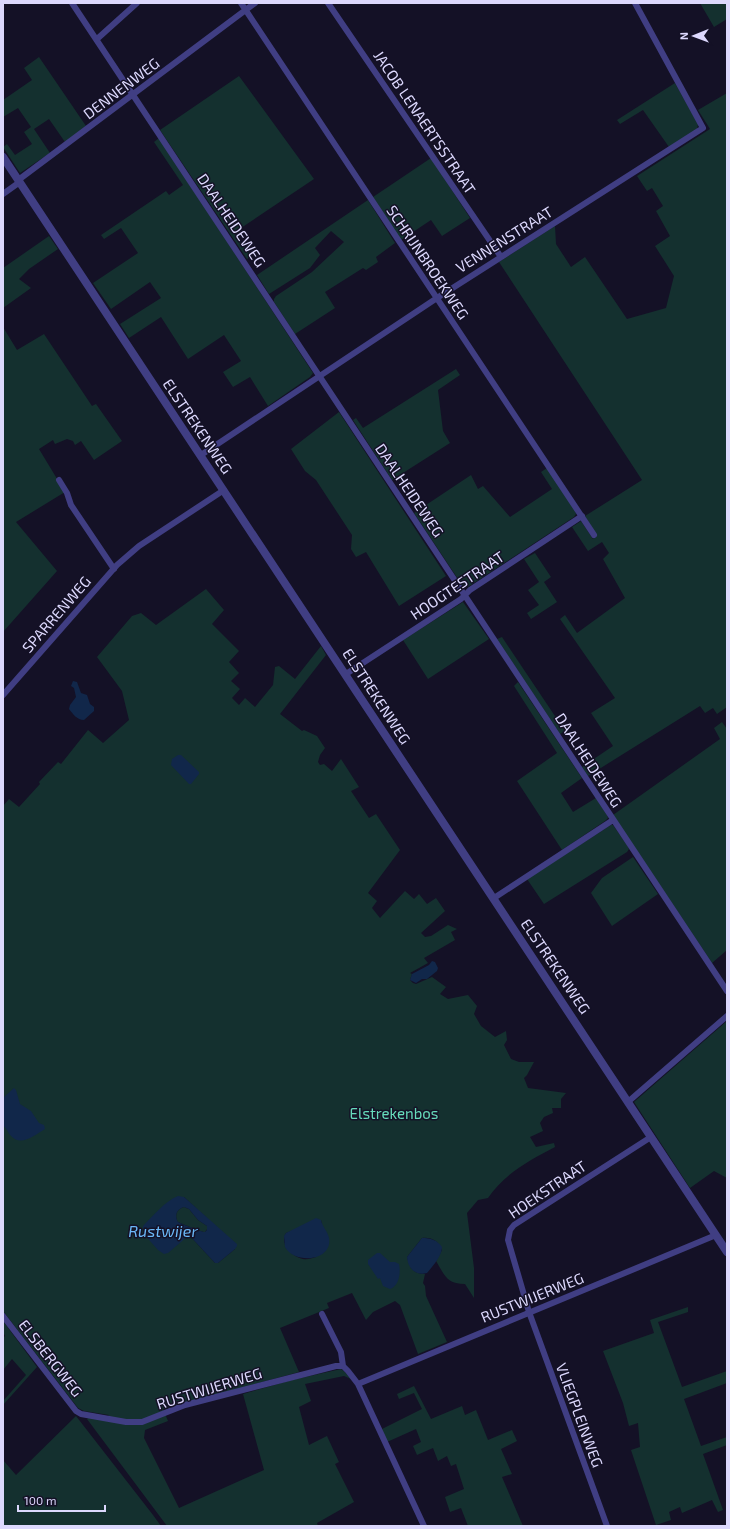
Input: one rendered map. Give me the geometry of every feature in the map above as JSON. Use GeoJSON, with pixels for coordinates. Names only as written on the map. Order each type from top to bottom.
{"type":"FeatureCollection","features":[{"type":"Feature","properties":{"kind":"street","name":"DAALHEIDEWEG"},"geometry":{"type":"LineString","coordinates":[[72,3],[727,991]]}},
{"type":"Feature","properties":{"kind":"street"},"geometry":{"type":"LineString","coordinates":[[97,39],[137,3]]}},
{"type":"Feature","properties":{"kind":"street","name":"SCHRIJNBROEKWEG"},"geometry":{"type":"LineString","coordinates":[[242,3],[594,535]]}},
{"type":"Feature","properties":{"kind":"street","name":"DENNENWEG"},"geometry":{"type":"LineString","coordinates":[[3,194],[255,3]]}},
{"type":"Feature","properties":{"kind":"street","name":"JACOB LENAERTSSTRAAT"},"geometry":{"type":"LineString","coordinates":[[328,3],[501,257]]}},
{"type":"Feature","properties":{"kind":"street","name":"VENNENSTRAAT"},"geometry":{"type":"LineString","coordinates":[[201,455],[437,298],[703,128],[635,3]]}},
{"type":"Feature","properties":{"kind":"street","name":"ELSTREKENWEG"},"geometry":{"type":"LineString","coordinates":[[3,157],[727,1252]]}},
{"type":"Feature","properties":{"kind":"street"},"geometry":{"type":"LineString","coordinates":[[58,480],[67,493],[71,505],[114,569]]}},
{"type":"Feature","properties":{"kind":"street","name":"SPARRENWEG"},"geometry":{"type":"LineString","coordinates":[[3,695],[114,569],[139,546],[224,490]]}},
{"type":"Feature","properties":{"kind":"street","name":"HOOGTESTRAAT"},"geometry":{"type":"LineString","coordinates":[[346,674],[582,516]]}},
{"type":"Feature","properties":{"kind":"street"},"geometry":{"type":"LineString","coordinates":[[494,898],[613,820]]}},
{"type":"Feature","properties":{"kind":"street"},"geometry":{"type":"LineString","coordinates":[[628,1101],[727,1016]]}},
{"type":"Feature","properties":{"kind":"street","name":"HOEKSTRAAT"},"geometry":{"type":"LineString","coordinates":[[529,1312],[508,1240],[510,1230],[514,1225],[651,1137]]}},
{"type":"Feature","properties":{"kind":"street","name":"RUSTWIJERWEG"},"geometry":{"type":"LineString","coordinates":[[358,1384],[716,1235]]}},
{"type":"Feature","properties":{"kind":"street","name":"VLIEGPLEINWEG"},"geometry":{"type":"LineString","coordinates":[[529,1312],[607,1526]]}},
{"type":"Feature","properties":{"kind":"street"},"geometry":{"type":"LineString","coordinates":[[322,1314],[341,1352],[343,1366],[348,1370],[358,1384],[424,1526]]}},
{"type":"Feature","properties":{"kind":"street","name":"ELSBERGWEG"},"geometry":{"type":"LineString","coordinates":[[3,1316],[70,1405],[81,1414]]}},
{"type":"Feature","properties":{"kind":"street","name":"RUSTWIJERWEG"},"geometry":{"type":"LineString","coordinates":[[81,1414],[126,1422],[142,1422],[185,1406],[336,1366],[343,1366]]}},
{"type":"Feature","properties":{"kind":"green space"},"geometry":{"type":"Polygon","coordinates":[[[700,3],[727,3],[727,19],[714,27],[700,3]]]}},
{"type":"Feature","properties":{"kind":"green space"},"geometry":{"type":"Polygon","coordinates":[[[39,57],[86,126],[65,142],[49,119],[34,129],[50,153],[20,173],[3,147],[7,144],[15,155],[32,144],[24,132],[31,127],[18,108],[3,117],[3,100],[32,80],[24,68],[39,57]]]}},
{"type":"Feature","properties":{"kind":"green space"},"geometry":{"type":"Polygon","coordinates":[[[239,76],[314,179],[235,232],[251,256],[247,259],[160,130],[239,76]]]}},
{"type":"Feature","properties":{"kind":"green space"},"geometry":{"type":"Polygon","coordinates":[[[675,83],[698,124],[697,130],[669,147],[643,110],[620,124],[617,120],[675,83]]]}},
{"type":"Feature","properties":{"kind":"green space"},"geometry":{"type":"Polygon","coordinates":[[[727,93],[727,707],[717,714],[713,708],[705,713],[700,706],[588,776],[582,767],[613,746],[591,713],[615,698],[560,619],[565,615],[577,633],[625,598],[603,559],[609,553],[602,542],[588,551],[572,527],[581,521],[593,539],[597,536],[585,516],[642,480],[499,262],[555,226],[556,244],[571,267],[585,257],[627,319],[666,308],[674,276],[655,246],[670,236],[656,211],[663,206],[652,188],[647,191],[637,176],[710,129],[698,110],[727,93]]]}},
{"type":"Feature","properties":{"kind":"green space"},"geometry":{"type":"Polygon","coordinates":[[[159,138],[313,373],[310,377],[268,406],[250,377],[233,387],[223,372],[241,361],[224,335],[188,359],[161,317],[129,338],[120,324],[161,298],[150,282],[111,309],[93,283],[138,253],[121,228],[104,239],[101,235],[166,191],[169,195],[183,185],[154,142],[159,138]]]}},
{"type":"Feature","properties":{"kind":"green space"},"geometry":{"type":"Polygon","coordinates":[[[431,158],[470,218],[442,236],[431,220],[401,240],[373,197],[431,158]]]}},
{"type":"Feature","properties":{"kind":"green space"},"geometry":{"type":"Polygon","coordinates":[[[368,200],[395,243],[376,257],[378,262],[366,270],[363,268],[325,292],[335,308],[295,334],[274,302],[274,299],[276,296],[312,272],[344,242],[331,231],[315,248],[320,255],[310,268],[269,294],[257,275],[368,200]]]}},
{"type":"Feature","properties":{"kind":"green space"},"geometry":{"type":"Polygon","coordinates":[[[49,236],[58,249],[29,269],[19,279],[31,288],[3,308],[3,268],[49,236]]]}},
{"type":"Feature","properties":{"kind":"green space"},"geometry":{"type":"Polygon","coordinates":[[[3,327],[17,350],[44,334],[92,406],[96,404],[122,441],[94,460],[81,441],[75,445],[73,441],[67,439],[55,444],[53,440],[39,449],[65,492],[16,522],[57,571],[3,632],[3,327]]]}},
{"type":"Feature","properties":{"kind":"green space"},"geometry":{"type":"Polygon","coordinates":[[[456,369],[460,375],[438,390],[443,431],[450,443],[392,480],[353,420],[356,418],[363,428],[456,369]]]}},
{"type":"Feature","properties":{"kind":"green space"},"geometry":{"type":"Polygon","coordinates":[[[339,412],[446,576],[399,606],[366,552],[356,557],[351,549],[352,535],[316,480],[305,471],[291,449],[339,412]]]}},
{"type":"Feature","properties":{"kind":"green space"},"geometry":{"type":"Polygon","coordinates":[[[547,468],[575,510],[576,514],[574,517],[468,587],[464,588],[414,513],[471,475],[478,489],[483,486],[510,517],[552,489],[541,472],[547,468]]]}},
{"type":"Feature","properties":{"kind":"green space"},"geometry":{"type":"Polygon","coordinates":[[[535,553],[551,577],[544,582],[557,602],[531,619],[527,613],[539,605],[528,590],[539,582],[524,559],[535,553]]]}},
{"type":"Feature","properties":{"kind":"green space","name":"Elstrekenbos"},"geometry":{"type":"Polygon","coordinates":[[[206,589],[224,610],[212,624],[239,651],[229,662],[239,673],[231,681],[240,689],[232,698],[239,705],[245,698],[255,707],[273,685],[275,667],[279,666],[295,679],[321,646],[326,655],[280,714],[302,731],[304,730],[317,736],[325,748],[320,755],[318,762],[320,765],[324,764],[332,771],[341,759],[359,787],[351,791],[369,818],[376,814],[400,850],[368,893],[377,901],[372,908],[380,918],[405,891],[414,899],[419,894],[427,904],[436,898],[445,911],[421,933],[425,937],[431,936],[448,925],[457,929],[451,932],[455,940],[424,958],[428,963],[410,973],[412,974],[410,980],[416,984],[432,977],[446,987],[440,994],[448,999],[468,995],[477,1006],[474,1014],[481,1026],[495,1037],[506,1031],[507,1040],[504,1045],[511,1059],[519,1062],[534,1062],[524,1078],[528,1088],[566,1093],[561,1099],[561,1108],[552,1108],[553,1113],[544,1117],[540,1123],[543,1131],[530,1137],[536,1147],[554,1143],[555,1147],[518,1168],[494,1189],[488,1198],[478,1200],[467,1213],[474,1268],[474,1298],[465,1284],[454,1283],[444,1275],[436,1261],[442,1250],[439,1244],[434,1240],[422,1238],[407,1257],[409,1264],[415,1272],[425,1274],[423,1283],[425,1286],[426,1296],[447,1342],[418,1354],[400,1305],[395,1301],[373,1312],[366,1320],[352,1293],[327,1303],[329,1308],[280,1328],[299,1372],[163,1409],[168,1421],[145,1430],[144,1438],[179,1508],[264,1470],[243,1394],[292,1380],[341,1369],[351,1379],[344,1376],[305,1384],[311,1401],[299,1407],[309,1445],[327,1436],[339,1462],[335,1464],[354,1502],[317,1523],[318,1526],[167,1526],[87,1419],[90,1417],[104,1420],[109,1415],[84,1411],[78,1408],[3,1311],[3,806],[9,799],[19,807],[40,784],[39,782],[58,762],[61,764],[88,730],[103,743],[129,720],[122,691],[97,657],[132,616],[141,613],[156,625],[206,589]],[[184,1197],[159,1211],[190,1236],[215,1263],[218,1263],[235,1249],[210,1221],[184,1197]],[[321,1220],[286,1233],[284,1237],[285,1246],[291,1253],[303,1259],[316,1257],[322,1224],[321,1220]]]}},
{"type":"Feature","properties":{"kind":"green space"},"geometry":{"type":"Polygon","coordinates":[[[463,602],[489,639],[428,679],[403,640],[463,602]]]}},
{"type":"Feature","properties":{"kind":"green space"},"geometry":{"type":"Polygon","coordinates":[[[502,637],[565,731],[560,734],[497,639],[502,637]]]}},
{"type":"Feature","properties":{"kind":"green space"},"geometry":{"type":"Polygon","coordinates":[[[518,682],[582,778],[561,793],[573,812],[596,798],[608,818],[562,850],[517,781],[557,753],[514,686],[518,682]]]}},
{"type":"Feature","properties":{"kind":"green space"},"geometry":{"type":"Polygon","coordinates":[[[722,722],[727,729],[727,950],[712,963],[613,815],[720,739],[714,728],[722,722]]]}},
{"type":"Feature","properties":{"kind":"green space"},"geometry":{"type":"Polygon","coordinates":[[[613,825],[627,845],[629,849],[627,852],[544,904],[527,879],[613,825]]]}},
{"type":"Feature","properties":{"kind":"green space"},"geometry":{"type":"Polygon","coordinates":[[[633,857],[658,894],[612,926],[591,893],[602,878],[633,857]]]}},
{"type":"Feature","properties":{"kind":"green space"},"geometry":{"type":"Polygon","coordinates":[[[727,1021],[727,1178],[714,1171],[690,1188],[634,1102],[727,1021]]]}},
{"type":"Feature","properties":{"kind":"green space"},"geometry":{"type":"Polygon","coordinates":[[[184,1207],[189,1209],[198,1220],[207,1226],[208,1228],[205,1232],[178,1222],[176,1217],[177,1213],[184,1207]]]}},
{"type":"Feature","properties":{"kind":"green space"},"geometry":{"type":"Polygon","coordinates":[[[688,1307],[688,1312],[658,1322],[682,1387],[727,1371],[727,1383],[684,1399],[701,1446],[727,1437],[727,1445],[703,1454],[723,1510],[718,1512],[712,1500],[682,1513],[680,1507],[669,1512],[671,1520],[656,1525],[631,1450],[640,1447],[638,1423],[629,1426],[623,1403],[603,1351],[654,1333],[650,1320],[688,1307]]]}},
{"type":"Feature","properties":{"kind":"green space"},"geometry":{"type":"Polygon","coordinates":[[[3,1321],[37,1367],[3,1405],[3,1401],[26,1375],[12,1359],[3,1370],[3,1338],[5,1336],[3,1332],[3,1321]]]}},
{"type":"Feature","properties":{"kind":"green space"},"geometry":{"type":"Polygon","coordinates":[[[414,1386],[431,1419],[462,1406],[465,1415],[476,1410],[488,1440],[512,1430],[517,1441],[501,1449],[512,1474],[502,1477],[523,1526],[468,1526],[461,1508],[450,1512],[445,1497],[464,1489],[456,1464],[451,1466],[447,1456],[438,1461],[433,1448],[417,1455],[413,1446],[421,1442],[416,1429],[387,1442],[382,1429],[422,1409],[414,1393],[399,1399],[397,1394],[414,1386]]]}},
{"type":"Feature","properties":{"kind":"green space"},"geometry":{"type":"Polygon","coordinates":[[[76,1416],[161,1526],[3,1526],[3,1460],[16,1475],[76,1416]]]}},
{"type":"Feature","properties":{"kind":"water"},"geometry":{"type":"Polygon","coordinates":[[[73,681],[77,682],[81,693],[87,695],[90,704],[94,707],[94,711],[84,720],[77,718],[69,709],[76,697],[74,688],[71,686],[73,681]]]}},
{"type":"Feature","properties":{"kind":"water"},"geometry":{"type":"Polygon","coordinates":[[[178,755],[181,755],[199,772],[191,784],[189,784],[171,765],[172,759],[178,755]]]}},
{"type":"Feature","properties":{"kind":"water"},"geometry":{"type":"Polygon","coordinates":[[[432,961],[435,962],[438,968],[437,971],[427,979],[422,979],[416,983],[410,980],[412,974],[429,965],[432,961]]]}},
{"type":"Feature","properties":{"kind":"water"},"geometry":{"type":"Polygon","coordinates":[[[14,1088],[20,1104],[31,1111],[39,1123],[44,1125],[45,1129],[24,1140],[15,1139],[3,1126],[3,1098],[14,1088]]]}},
{"type":"Feature","properties":{"kind":"water","name":"Rustwijer"},"geometry":{"type":"Polygon","coordinates":[[[178,1196],[184,1197],[237,1244],[235,1249],[218,1263],[215,1263],[190,1236],[188,1236],[168,1253],[164,1254],[158,1250],[143,1233],[143,1226],[159,1209],[178,1196]],[[184,1207],[178,1211],[176,1217],[178,1222],[205,1232],[207,1230],[207,1226],[198,1220],[189,1209],[184,1207]]]}},
{"type":"Feature","properties":{"kind":"water"},"geometry":{"type":"Polygon","coordinates":[[[316,1218],[321,1220],[329,1238],[329,1246],[325,1252],[312,1258],[304,1258],[290,1253],[285,1247],[284,1236],[286,1233],[316,1218]]]}},
{"type":"Feature","properties":{"kind":"water"},"geometry":{"type":"Polygon","coordinates":[[[422,1238],[434,1240],[442,1247],[437,1261],[427,1273],[423,1274],[413,1271],[409,1265],[407,1257],[422,1238]]]}},
{"type":"Feature","properties":{"kind":"water"},"geometry":{"type":"Polygon","coordinates":[[[377,1253],[380,1253],[390,1262],[399,1264],[399,1279],[390,1289],[383,1286],[380,1278],[378,1279],[368,1264],[368,1260],[377,1253]]]}}]}
